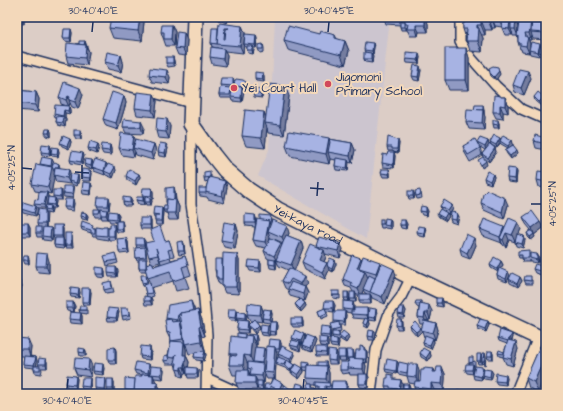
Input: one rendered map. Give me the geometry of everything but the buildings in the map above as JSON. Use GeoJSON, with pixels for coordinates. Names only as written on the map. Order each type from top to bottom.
{"type":"FeatureCollection","features":[{"type":"Feature","properties":{"kind":"main road"},"geometry":{"type":"LineString","coordinates":[[191,124],[195,17]]}},
{"type":"Feature","properties":{"kind":"main road","name":"Yei-kaya road"},"geometry":{"type":"LineString","coordinates":[[191,124],[225,170],[248,190],[278,210],[411,277],[542,339]]}},
{"type":"Feature","properties":{"kind":"street"},"geometry":{"type":"LineString","coordinates":[[460,17],[460,42],[472,59],[496,86],[521,109],[546,120]]}},
{"type":"Feature","properties":{"kind":"street"},"geometry":{"type":"LineString","coordinates":[[17,56],[191,103]]}},
{"type":"Feature","properties":{"kind":"street"},"geometry":{"type":"LineString","coordinates":[[191,124],[191,204],[204,288],[207,335],[206,394]]}},
{"type":"Feature","properties":{"kind":"street"},"geometry":{"type":"LineString","coordinates":[[371,394],[376,350],[389,312],[401,297],[411,277]]}},
{"type":"Feature","properties":{"kind":"street"},"geometry":{"type":"LineString","coordinates":[[514,394],[542,339]]}},
{"type":"Feature","properties":{"kind":"street"},"geometry":{"type":"LineString","coordinates":[[207,378],[242,394]]}},
{"type":"Feature","properties":{"kind":"shaded area","name":"Jigomoni Primary School"},"geometry":{"type":"Polygon","coordinates":[[[275,17],[390,17],[366,239],[258,176],[269,150],[275,17]]]}},
{"type":"Feature","properties":{"kind":"place","name":"Jigomoni Primary School"},"geometry":{"type":"Point","coordinates":[328,84]}},
{"type":"Feature","properties":{"kind":"place","name":"Yei Court Hall"},"geometry":{"type":"Point","coordinates":[234,88]}}]}
